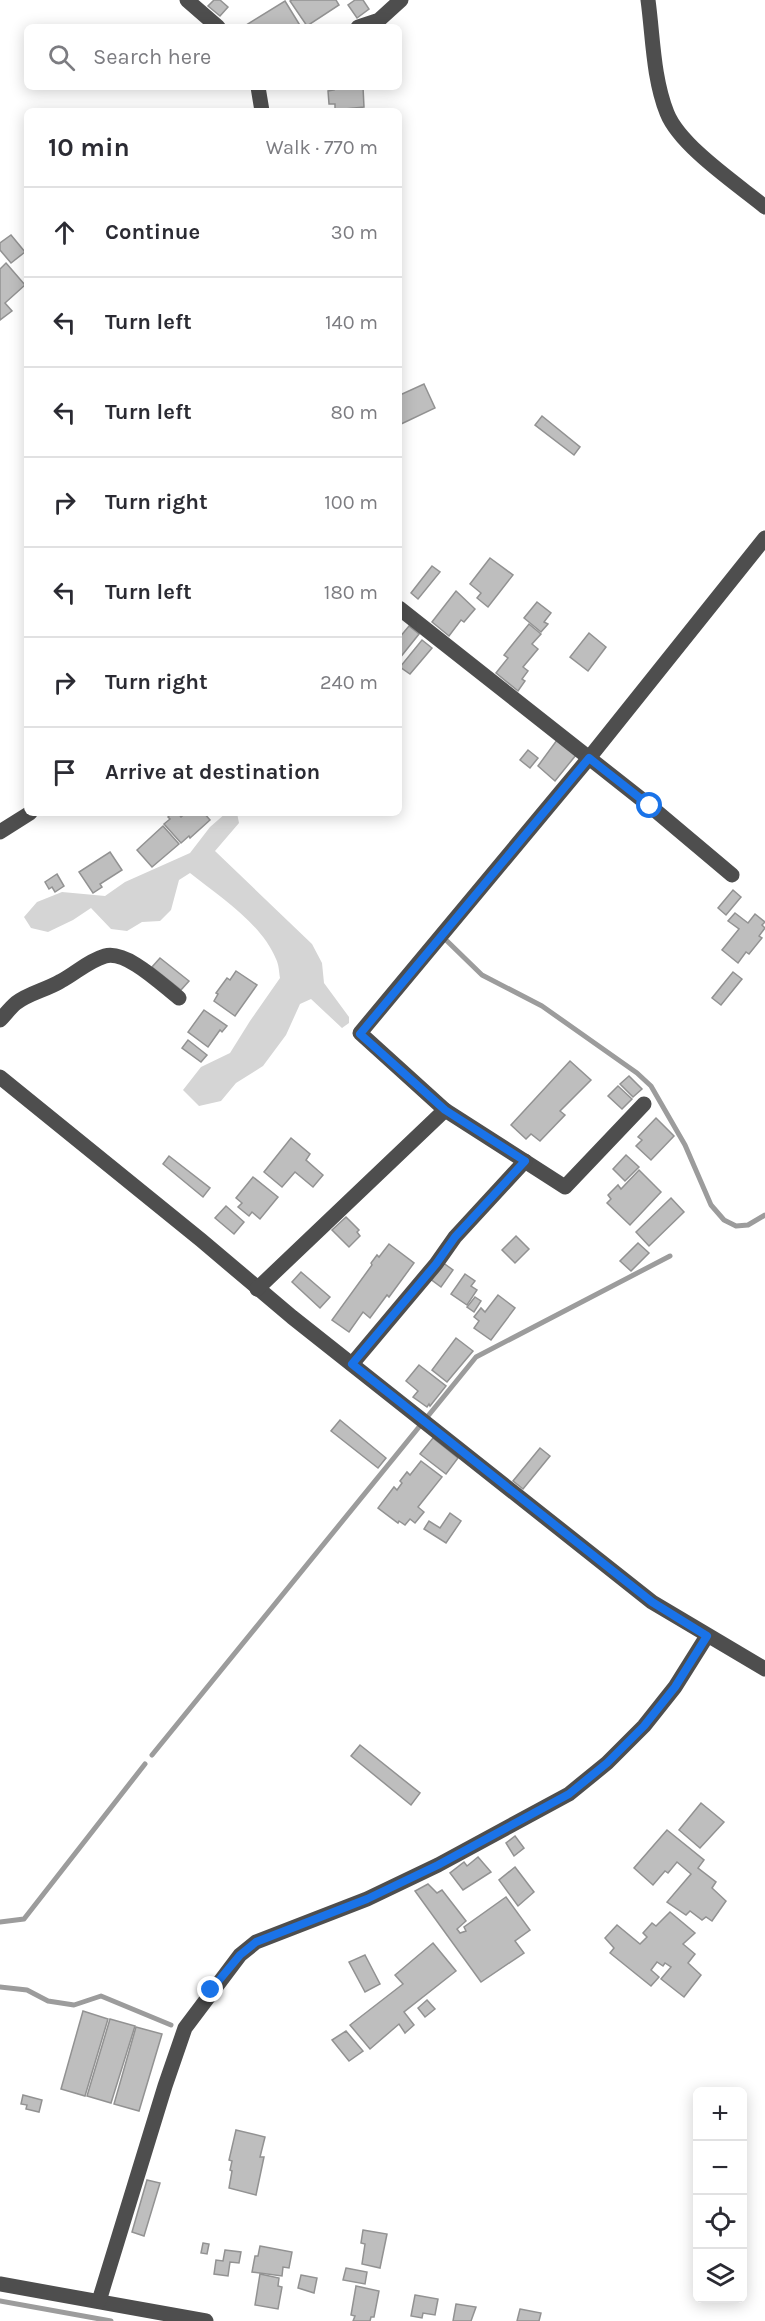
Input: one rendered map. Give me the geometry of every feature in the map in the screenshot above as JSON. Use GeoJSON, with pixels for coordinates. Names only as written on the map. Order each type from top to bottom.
{"type":"FeatureCollection","features":[{"type":"Feature","properties":{"kind":"street"},"geometry":{"type":"LineString","coordinates":[[187,0],[215,24]]}},
{"type":"Feature","properties":{"kind":"street"},"geometry":{"type":"LineString","coordinates":[[367,24],[379,20],[401,0]]}},
{"type":"Feature","properties":{"kind":"street"},"geometry":{"type":"LineString","coordinates":[[648,0],[659,86],[667,115],[679,134],[695,150],[765,207]]}},
{"type":"Feature","properties":{"kind":"street"},"geometry":{"type":"LineString","coordinates":[[258,90],[262,108]]}},
{"type":"Feature","properties":{"kind":"street"},"geometry":{"type":"LineString","coordinates":[[644,1104],[565,1187],[445,1110],[360,1034],[589,758],[765,538]]}},
{"type":"Feature","properties":{"kind":"street"},"geometry":{"type":"LineString","coordinates":[[402,610],[732,874]]}},
{"type":"Feature","properties":{"kind":"street"},"geometry":{"type":"LineString","coordinates":[[0,832],[25,816]]}},
{"type":"Feature","properties":{"kind":"street"},"geometry":{"type":"LineString","coordinates":[[0,1020],[15,1004],[29,995],[63,981],[91,962],[107,955],[122,957],[133,963],[179,998]]}},
{"type":"Feature","properties":{"kind":"street"},"geometry":{"type":"LineString","coordinates":[[0,1077],[201,1240],[257,1289],[652,1602],[765,1669]]}},
{"type":"Feature","properties":{"kind":"street"},"geometry":{"type":"LineString","coordinates":[[257,1289],[445,1110]]}},
{"type":"Feature","properties":{"kind":"street"},"geometry":{"type":"LineString","coordinates":[[352,1364],[436,1264],[455,1237],[525,1161]]}},
{"type":"Feature","properties":{"kind":"street"},"geometry":{"type":"LineString","coordinates":[[99,2301],[185,2028],[240,1955],[256,1942],[367,1899],[438,1865],[569,1794],[607,1763],[644,1726],[675,1687],[707,1636]]}},
{"type":"Feature","properties":{"kind":"street"},"geometry":{"type":"LineString","coordinates":[[0,2284],[206,2321]]}},
{"type":"Feature","properties":{"kind":"shaded area"},"geometry":{"type":"Polygon","coordinates":[[[223,816],[238,816],[239,823],[215,851],[312,944],[322,963],[324,983],[349,1017],[349,1023],[342,1028],[311,999],[300,1004],[286,1035],[263,1066],[236,1083],[221,1101],[199,1106],[183,1090],[201,1067],[230,1053],[280,978],[277,961],[269,946],[250,922],[190,873],[179,880],[171,910],[160,921],[142,922],[127,931],[111,929],[91,908],[48,932],[31,928],[24,917],[37,902],[62,892],[105,896],[125,882],[190,853],[210,827],[223,816]]]}},
{"type":"Feature","properties":{"kind":"building"},"geometry":{"type":"Polygon","coordinates":[[[214,0],[220,0],[228,7],[220,16],[208,6],[214,0]]]}},
{"type":"Feature","properties":{"kind":"building"},"geometry":{"type":"Polygon","coordinates":[[[336,0],[339,5],[310,24],[306,24],[290,1],[336,0]]]}},
{"type":"Feature","properties":{"kind":"building"},"geometry":{"type":"Polygon","coordinates":[[[355,0],[363,0],[369,9],[357,18],[348,5],[355,0]]]}},
{"type":"Feature","properties":{"kind":"building"},"geometry":{"type":"Polygon","coordinates":[[[285,1],[299,24],[248,24],[285,1]]]}},
{"type":"Feature","properties":{"kind":"building"},"geometry":{"type":"Polygon","coordinates":[[[363,90],[364,107],[335,108],[335,104],[329,104],[328,91],[363,90]]]}},
{"type":"Feature","properties":{"kind":"building"},"geometry":{"type":"Polygon","coordinates":[[[11,235],[24,253],[11,263],[0,250],[0,243],[11,235]]]}},
{"type":"Feature","properties":{"kind":"building"},"geometry":{"type":"Polygon","coordinates":[[[6,263],[24,286],[5,303],[12,311],[0,320],[0,269],[6,263]]]}},
{"type":"Feature","properties":{"kind":"building"},"geometry":{"type":"Polygon","coordinates":[[[424,384],[435,408],[402,424],[402,394],[424,384]]]}},
{"type":"Feature","properties":{"kind":"building"},"geometry":{"type":"Polygon","coordinates":[[[542,416],[580,447],[574,455],[535,425],[542,416]]]}},
{"type":"Feature","properties":{"kind":"building"},"geometry":{"type":"Polygon","coordinates":[[[490,558],[513,575],[488,607],[477,598],[481,593],[470,584],[490,558]]]}},
{"type":"Feature","properties":{"kind":"building"},"geometry":{"type":"Polygon","coordinates":[[[432,566],[440,572],[418,599],[411,593],[432,566]]]}},
{"type":"Feature","properties":{"kind":"building"},"geometry":{"type":"Polygon","coordinates":[[[456,591],[475,609],[464,622],[461,620],[449,636],[432,622],[456,591]]]}},
{"type":"Feature","properties":{"kind":"building"},"geometry":{"type":"Polygon","coordinates":[[[537,602],[551,613],[544,622],[548,624],[541,632],[524,618],[537,602]]]}},
{"type":"Feature","properties":{"kind":"building"},"geometry":{"type":"Polygon","coordinates":[[[529,624],[541,634],[532,644],[538,649],[523,667],[528,671],[518,691],[496,673],[508,658],[504,655],[529,624]]]}},
{"type":"Feature","properties":{"kind":"building"},"geometry":{"type":"Polygon","coordinates":[[[409,626],[419,634],[402,655],[402,634],[409,626]]]}},
{"type":"Feature","properties":{"kind":"building"},"geometry":{"type":"Polygon","coordinates":[[[589,633],[606,647],[588,671],[570,657],[589,633]]]}},
{"type":"Feature","properties":{"kind":"building"},"geometry":{"type":"Polygon","coordinates":[[[422,640],[432,648],[410,674],[402,668],[402,665],[422,640]]]}},
{"type":"Feature","properties":{"kind":"building"},"geometry":{"type":"Polygon","coordinates":[[[557,740],[576,755],[555,781],[538,766],[557,740]]]}},
{"type":"Feature","properties":{"kind":"building"},"geometry":{"type":"Polygon","coordinates":[[[528,750],[538,758],[530,768],[520,760],[528,750]]]}},
{"type":"Feature","properties":{"kind":"building"},"geometry":{"type":"Polygon","coordinates":[[[207,816],[210,820],[181,843],[164,824],[170,819],[168,817],[207,816]]]}},
{"type":"Feature","properties":{"kind":"building"},"geometry":{"type":"Polygon","coordinates":[[[163,826],[179,844],[152,867],[137,850],[163,826]]]}},
{"type":"Feature","properties":{"kind":"building"},"geometry":{"type":"Polygon","coordinates":[[[110,852],[122,870],[100,884],[102,887],[93,893],[79,872],[110,852]]]}},
{"type":"Feature","properties":{"kind":"building"},"geometry":{"type":"Polygon","coordinates":[[[57,874],[64,886],[55,892],[52,887],[49,889],[45,882],[57,874]]]}},
{"type":"Feature","properties":{"kind":"building"},"geometry":{"type":"Polygon","coordinates":[[[733,890],[741,897],[726,915],[718,908],[733,890]]]}},
{"type":"Feature","properties":{"kind":"building"},"geometry":{"type":"Polygon","coordinates":[[[735,913],[748,923],[755,914],[765,922],[762,925],[765,928],[759,936],[762,938],[749,954],[746,952],[738,963],[722,950],[739,929],[728,921],[735,913]]]}},
{"type":"Feature","properties":{"kind":"building"},"geometry":{"type":"Polygon","coordinates":[[[160,958],[189,981],[181,990],[152,967],[160,958]]]}},
{"type":"Feature","properties":{"kind":"building"},"geometry":{"type":"Polygon","coordinates":[[[236,971],[257,985],[235,1016],[214,1001],[218,994],[216,993],[227,978],[230,980],[236,971]]]}},
{"type":"Feature","properties":{"kind":"building"},"geometry":{"type":"Polygon","coordinates":[[[733,972],[742,979],[721,1005],[712,998],[733,972]]]}},
{"type":"Feature","properties":{"kind":"building"},"geometry":{"type":"Polygon","coordinates":[[[204,1010],[227,1026],[222,1032],[220,1030],[208,1047],[188,1032],[204,1010]]]}},
{"type":"Feature","properties":{"kind":"building"},"geometry":{"type":"Polygon","coordinates":[[[188,1040],[207,1055],[201,1062],[182,1048],[188,1040]]]}},
{"type":"Feature","properties":{"kind":"building"},"geometry":{"type":"Polygon","coordinates":[[[570,1061],[591,1080],[560,1111],[565,1115],[540,1141],[531,1134],[526,1139],[511,1125],[570,1061]]]}},
{"type":"Feature","properties":{"kind":"building"},"geometry":{"type":"Polygon","coordinates":[[[629,1076],[642,1089],[633,1097],[620,1084],[629,1076]]]}},
{"type":"Feature","properties":{"kind":"building"},"geometry":{"type":"Polygon","coordinates":[[[618,1086],[632,1099],[622,1109],[608,1096],[618,1086]]]}},
{"type":"Feature","properties":{"kind":"building"},"geometry":{"type":"Polygon","coordinates":[[[656,1118],[674,1136],[651,1160],[636,1146],[642,1140],[638,1137],[656,1118]]]}},
{"type":"Feature","properties":{"kind":"building"},"geometry":{"type":"Polygon","coordinates":[[[291,1138],[310,1154],[306,1160],[323,1175],[313,1187],[295,1172],[282,1187],[264,1172],[291,1138]]]}},
{"type":"Feature","properties":{"kind":"building"},"geometry":{"type":"Polygon","coordinates":[[[626,1155],[639,1167],[625,1181],[613,1169],[626,1155]]]}},
{"type":"Feature","properties":{"kind":"building"},"geometry":{"type":"Polygon","coordinates":[[[169,1156],[210,1188],[203,1197],[163,1164],[169,1156]]]}},
{"type":"Feature","properties":{"kind":"building"},"geometry":{"type":"Polygon","coordinates":[[[639,1170],[661,1192],[630,1225],[607,1203],[611,1199],[608,1195],[618,1185],[621,1189],[639,1170]]]}},
{"type":"Feature","properties":{"kind":"building"},"geometry":{"type":"Polygon","coordinates":[[[253,1177],[278,1197],[260,1219],[252,1212],[249,1216],[238,1207],[242,1203],[236,1198],[253,1177]]]}},
{"type":"Feature","properties":{"kind":"building"},"geometry":{"type":"Polygon","coordinates":[[[671,1198],[684,1212],[649,1246],[636,1232],[671,1198]]]}},
{"type":"Feature","properties":{"kind":"building"},"geometry":{"type":"Polygon","coordinates":[[[226,1206],[244,1222],[234,1234],[215,1218],[226,1206]]]}},
{"type":"Feature","properties":{"kind":"building"},"geometry":{"type":"Polygon","coordinates":[[[346,1217],[359,1230],[357,1232],[360,1236],[349,1247],[332,1230],[346,1217]]]}},
{"type":"Feature","properties":{"kind":"building"},"geometry":{"type":"Polygon","coordinates":[[[516,1236],[529,1249],[515,1263],[502,1250],[516,1236]]]}},
{"type":"Feature","properties":{"kind":"building"},"geometry":{"type":"Polygon","coordinates":[[[638,1243],[649,1253],[631,1271],[620,1261],[638,1243]]]}},
{"type":"Feature","properties":{"kind":"building"},"geometry":{"type":"Polygon","coordinates":[[[389,1244],[414,1263],[370,1318],[363,1312],[349,1332],[332,1320],[377,1255],[379,1257],[389,1244]]]}},
{"type":"Feature","properties":{"kind":"building"},"geometry":{"type":"Polygon","coordinates":[[[442,1262],[453,1270],[441,1287],[429,1278],[442,1262]]]}},
{"type":"Feature","properties":{"kind":"building"},"geometry":{"type":"Polygon","coordinates":[[[301,1272],[330,1297],[320,1308],[292,1282],[301,1272]]]}},
{"type":"Feature","properties":{"kind":"building"},"geometry":{"type":"Polygon","coordinates":[[[465,1274],[475,1281],[471,1286],[477,1290],[467,1305],[451,1294],[465,1274]]]}},
{"type":"Feature","properties":{"kind":"building"},"geometry":{"type":"Polygon","coordinates":[[[498,1295],[515,1308],[491,1340],[474,1328],[479,1321],[474,1317],[481,1308],[485,1312],[498,1295]]]}},
{"type":"Feature","properties":{"kind":"building"},"geometry":{"type":"Polygon","coordinates":[[[475,1297],[481,1301],[474,1312],[467,1307],[475,1297]]]}},
{"type":"Feature","properties":{"kind":"building"},"geometry":{"type":"Polygon","coordinates":[[[456,1338],[473,1351],[447,1382],[432,1370],[456,1338]]]}},
{"type":"Feature","properties":{"kind":"building"},"geometry":{"type":"Polygon","coordinates":[[[419,1365],[446,1386],[427,1407],[413,1397],[418,1391],[406,1381],[419,1365]]]}},
{"type":"Feature","properties":{"kind":"building"},"geometry":{"type":"Polygon","coordinates":[[[340,1420],[386,1458],[378,1468],[331,1431],[340,1420]]]}},
{"type":"Feature","properties":{"kind":"building"},"geometry":{"type":"Polygon","coordinates":[[[433,1438],[458,1458],[446,1474],[420,1454],[433,1438]]]}},
{"type":"Feature","properties":{"kind":"building"},"geometry":{"type":"Polygon","coordinates":[[[540,1448],[550,1456],[523,1489],[513,1481],[540,1448]]]}},
{"type":"Feature","properties":{"kind":"building"},"geometry":{"type":"Polygon","coordinates":[[[421,1461],[442,1477],[418,1507],[424,1512],[415,1523],[410,1519],[405,1525],[399,1521],[398,1523],[378,1508],[394,1487],[397,1490],[407,1472],[410,1475],[421,1461]]]}},
{"type":"Feature","properties":{"kind":"building"},"geometry":{"type":"Polygon","coordinates":[[[450,1513],[461,1521],[446,1543],[424,1529],[429,1521],[440,1528],[450,1513]]]}},
{"type":"Feature","properties":{"kind":"building"},"geometry":{"type":"Polygon","coordinates":[[[360,1745],[420,1793],[411,1805],[351,1756],[360,1745]]]}},
{"type":"Feature","properties":{"kind":"building"},"geometry":{"type":"Polygon","coordinates":[[[701,1803],[724,1822],[700,1848],[679,1830],[701,1803]]]}},
{"type":"Feature","properties":{"kind":"building"},"geometry":{"type":"Polygon","coordinates":[[[667,1830],[704,1860],[698,1868],[716,1882],[712,1888],[726,1901],[712,1921],[706,1917],[702,1920],[690,1911],[686,1915],[667,1902],[691,1874],[677,1862],[668,1873],[665,1871],[653,1885],[634,1868],[667,1830]]]}},
{"type":"Feature","properties":{"kind":"building"},"geometry":{"type":"Polygon","coordinates":[[[515,1836],[524,1848],[514,1856],[506,1843],[515,1836]]]}},
{"type":"Feature","properties":{"kind":"building"},"geometry":{"type":"Polygon","coordinates":[[[478,1857],[491,1872],[463,1890],[450,1873],[464,1862],[467,1866],[478,1857]]]}},
{"type":"Feature","properties":{"kind":"building"},"geometry":{"type":"Polygon","coordinates":[[[515,1867],[534,1892],[518,1906],[499,1880],[515,1867]]]}},
{"type":"Feature","properties":{"kind":"building"},"geometry":{"type":"Polygon","coordinates":[[[428,1884],[437,1893],[442,1890],[466,1921],[457,1929],[460,1933],[466,1931],[464,1927],[506,1897],[530,1930],[515,1941],[524,1953],[481,1982],[415,1891],[428,1884]]]}},
{"type":"Feature","properties":{"kind":"building"},"geometry":{"type":"Polygon","coordinates":[[[670,1912],[695,1933],[683,1944],[695,1954],[688,1963],[701,1975],[684,1997],[661,1979],[671,1967],[657,1962],[651,1970],[659,1977],[651,1986],[610,1953],[614,1948],[605,1938],[617,1925],[640,1944],[647,1937],[643,1933],[652,1923],[656,1926],[670,1912]]]}},
{"type":"Feature","properties":{"kind":"building"},"geometry":{"type":"Polygon","coordinates":[[[433,1943],[456,1971],[404,2012],[414,2025],[405,2033],[399,2024],[370,2049],[350,2025],[403,1984],[395,1975],[433,1943]]]}},
{"type":"Feature","properties":{"kind":"building"},"geometry":{"type":"Polygon","coordinates":[[[365,1955],[380,1984],[365,1992],[349,1962],[365,1955]]]}},
{"type":"Feature","properties":{"kind":"building"},"geometry":{"type":"Polygon","coordinates":[[[427,2000],[435,2009],[425,2017],[418,2008],[427,2000]]]}},
{"type":"Feature","properties":{"kind":"building"},"geometry":{"type":"Polygon","coordinates":[[[83,2011],[108,2019],[85,2096],[61,2089],[83,2011]]]}},
{"type":"Feature","properties":{"kind":"building"},"geometry":{"type":"Polygon","coordinates":[[[110,2019],[135,2026],[111,2103],[87,2096],[110,2019]]]}},
{"type":"Feature","properties":{"kind":"building"},"geometry":{"type":"Polygon","coordinates":[[[136,2027],[162,2034],[139,2111],[114,2104],[136,2027]]]}},
{"type":"Feature","properties":{"kind":"building"},"geometry":{"type":"Polygon","coordinates":[[[346,2031],[363,2051],[349,2061],[332,2040],[346,2031]]]}},
{"type":"Feature","properties":{"kind":"building"},"geometry":{"type":"Polygon","coordinates":[[[23,2095],[42,2100],[39,2112],[26,2109],[27,2105],[21,2104],[23,2095]]]}},
{"type":"Feature","properties":{"kind":"building"},"geometry":{"type":"Polygon","coordinates":[[[236,2130],[265,2137],[260,2157],[264,2157],[256,2195],[229,2188],[232,2161],[229,2160],[236,2130]]]}},
{"type":"Feature","properties":{"kind":"building"},"geometry":{"type":"Polygon","coordinates":[[[147,2180],[160,2183],[144,2236],[132,2232],[147,2180]]]}},
{"type":"Feature","properties":{"kind":"building"},"geometry":{"type":"Polygon","coordinates":[[[363,2230],[387,2234],[380,2268],[362,2264],[365,2244],[361,2243],[363,2230]]]}},
{"type":"Feature","properties":{"kind":"building"},"geometry":{"type":"Polygon","coordinates":[[[203,2243],[209,2244],[207,2254],[201,2253],[203,2243]]]}},
{"type":"Feature","properties":{"kind":"building"},"geometry":{"type":"Polygon","coordinates":[[[260,2246],[292,2252],[289,2268],[283,2267],[282,2276],[252,2272],[255,2256],[258,2256],[260,2246]]]}},
{"type":"Feature","properties":{"kind":"building"},"geometry":{"type":"Polygon","coordinates":[[[225,2250],[241,2252],[239,2263],[230,2262],[228,2276],[214,2274],[216,2260],[223,2261],[225,2250]]]}},
{"type":"Feature","properties":{"kind":"building"},"geometry":{"type":"Polygon","coordinates":[[[346,2268],[367,2272],[365,2284],[343,2280],[346,2268]]]}},
{"type":"Feature","properties":{"kind":"building"},"geometry":{"type":"Polygon","coordinates":[[[260,2274],[279,2278],[278,2286],[282,2287],[278,2309],[255,2305],[260,2274]]]}},
{"type":"Feature","properties":{"kind":"building"},"geometry":{"type":"Polygon","coordinates":[[[301,2275],[317,2278],[314,2293],[298,2288],[301,2275]]]}},
{"type":"Feature","properties":{"kind":"building"},"geometry":{"type":"Polygon","coordinates":[[[356,2286],[379,2291],[374,2317],[371,2317],[370,2321],[353,2321],[355,2316],[351,2315],[356,2286]]]}},
{"type":"Feature","properties":{"kind":"building"},"geometry":{"type":"Polygon","coordinates":[[[415,2295],[438,2299],[435,2315],[423,2313],[422,2318],[411,2316],[415,2295]]]}},
{"type":"Feature","properties":{"kind":"building"},"geometry":{"type":"Polygon","coordinates":[[[456,2304],[476,2307],[471,2321],[453,2321],[456,2304]]]}},
{"type":"Feature","properties":{"kind":"building"},"geometry":{"type":"Polygon","coordinates":[[[520,2309],[541,2313],[539,2321],[517,2321],[520,2309]]]}},
{"type":"Feature","properties":{"kind":"waterway"},"geometry":{"type":"LineString","coordinates":[[446,940],[482,975],[542,1006],[637,1073],[651,1086],[685,1145],[711,1205],[724,1220],[736,1226],[748,1225],[765,1215]]}},
{"type":"Feature","properties":{"kind":"waterway"},"geometry":{"type":"LineString","coordinates":[[152,1755],[476,1357],[670,1256]]}},
{"type":"Feature","properties":{"kind":"waterway"},"geometry":{"type":"LineString","coordinates":[[0,1922],[24,1919],[145,1764]]}},
{"type":"Feature","properties":{"kind":"waterway"},"geometry":{"type":"LineString","coordinates":[[0,1987],[27,1990],[48,2001],[74,2005],[101,1996],[171,2025]]}},
{"type":"Feature","properties":{"kind":"waterway"},"geometry":{"type":"LineString","coordinates":[[0,2301],[111,2321]]}},
{"type":"Feature","properties":{"kind":"route"},"geometry":{"type":"LineString","coordinates":[[211,1990],[240,1955],[256,1942],[367,1899],[438,1865],[569,1794],[607,1763],[644,1726],[675,1687],[707,1636],[652,1602],[352,1364],[436,1264],[455,1237],[525,1161],[445,1110],[360,1034],[589,758],[650,806]]}}]}
